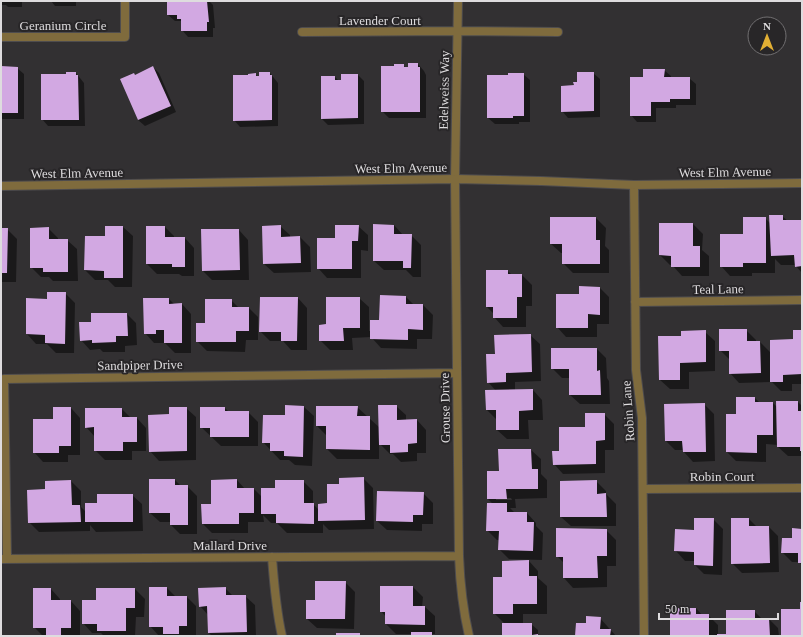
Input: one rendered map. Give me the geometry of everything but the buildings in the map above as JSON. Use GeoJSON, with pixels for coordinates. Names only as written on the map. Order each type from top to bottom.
{"type":"FeatureCollection","features":[{"type":"Feature","properties":{"kind":"street","name":"Geranium Circle"},"geometry":{"type":"LineString","coordinates":[[1,37],[125,37],[125,1]]}},
{"type":"Feature","properties":{"kind":"street","name":"Edelweiss Way"},"geometry":{"type":"LineString","coordinates":[[455,179],[458,1]]}},
{"type":"Feature","properties":{"kind":"street","name":"Lavender Court"},"geometry":{"type":"LineString","coordinates":[[302,32],[558,32]]}},
{"type":"Feature","properties":{"kind":"street","name":"West Elm Avenue"},"geometry":{"type":"LineString","coordinates":[[1,186],[455,179],[634,185],[802,183]]}},
{"type":"Feature","properties":{"kind":"street","name":"Grouse Drive"},"geometry":{"type":"LineString","coordinates":[[455,179],[459,556],[460,584],[469,636]]}},
{"type":"Feature","properties":{"kind":"street","name":"Robin Lane"},"geometry":{"type":"LineString","coordinates":[[634,185],[636,370],[642,418],[644,636]]}},
{"type":"Feature","properties":{"kind":"street","name":"Teal Lane"},"geometry":{"type":"LineString","coordinates":[[635,302],[802,300]]}},
{"type":"Feature","properties":{"kind":"street","name":"Sandpiper Drive"},"geometry":{"type":"LineString","coordinates":[[4,559],[4,379],[457,373]]}},
{"type":"Feature","properties":{"kind":"street","name":"Robin Court"},"geometry":{"type":"LineString","coordinates":[[643,489],[802,488]]}},
{"type":"Feature","properties":{"kind":"street","name":"Mallard Drive"},"geometry":{"type":"LineString","coordinates":[[4,559],[459,556]]}},
{"type":"Feature","properties":{"kind":"street"},"geometry":{"type":"LineString","coordinates":[[272,557],[278,619],[282,636]]}}]}
